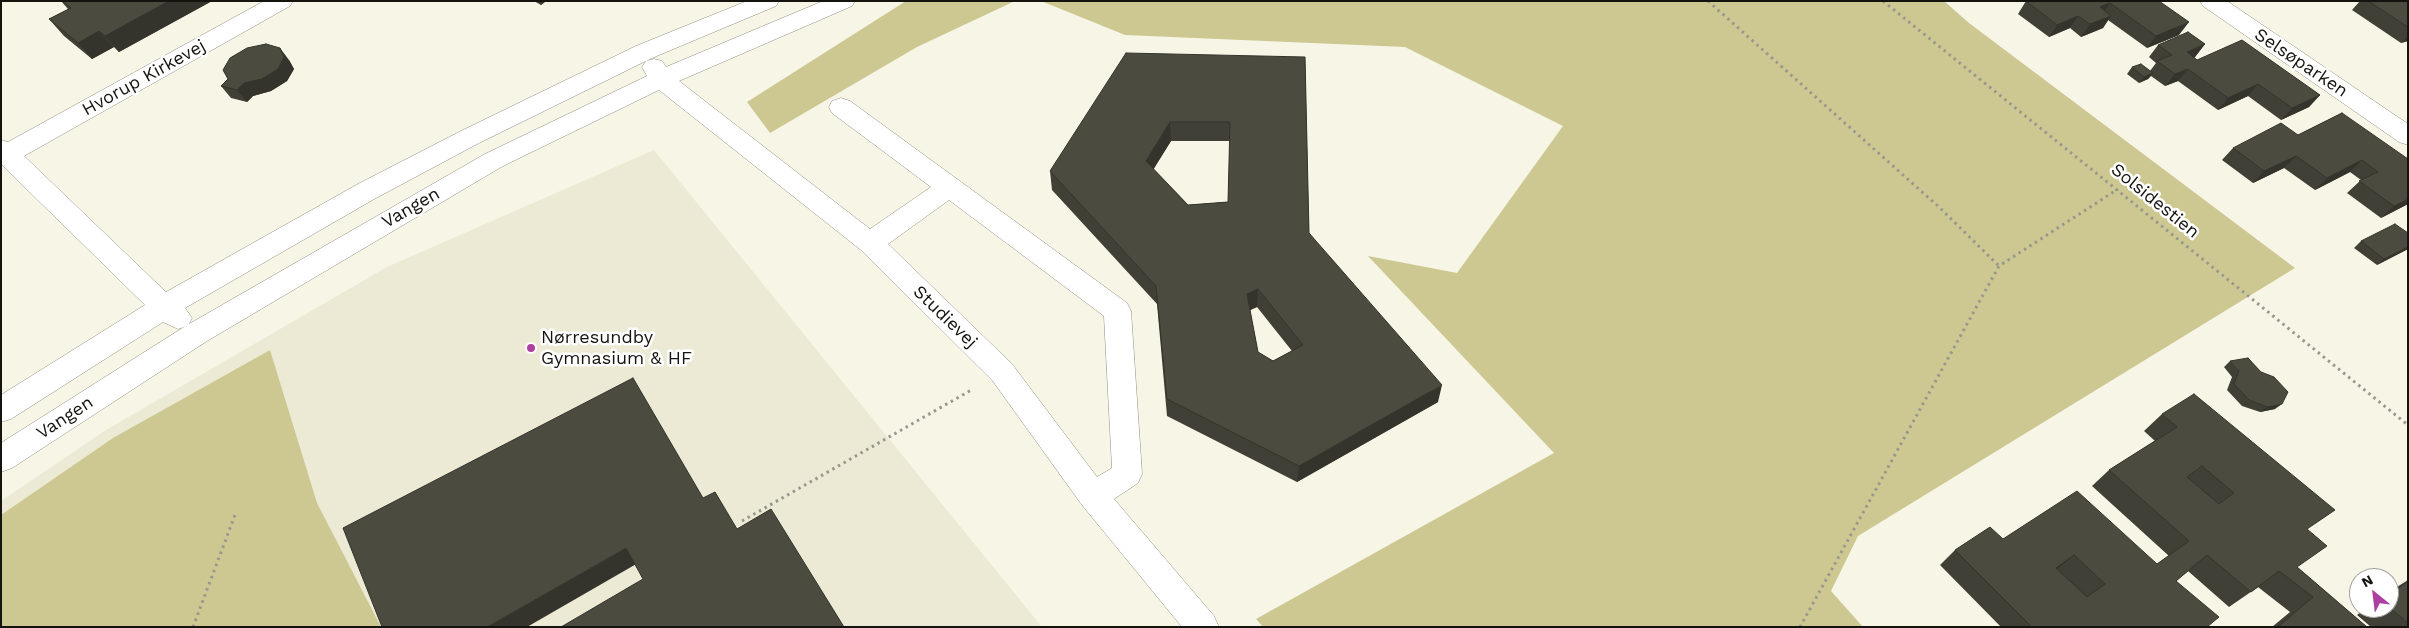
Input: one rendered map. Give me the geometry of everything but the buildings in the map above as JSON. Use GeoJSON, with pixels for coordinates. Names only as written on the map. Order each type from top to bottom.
{"type":"FeatureCollection","features":[{"type":"Feature","properties":{"kind":"street","name":"Hvorup Kirkevej"},"geometry":{"type":"LineString","coordinates":[[197,333],[164,307],[4,151],[282,1]]}},
{"type":"Feature","properties":{"kind":"street","name":"Vangen"},"geometry":{"type":"LineString","coordinates":[[1,410],[164,307],[367,191],[470,137],[644,52],[768,1]]}},
{"type":"Feature","properties":{"kind":"street","name":"Vangen"},"geometry":{"type":"LineString","coordinates":[[1,459],[197,333],[494,160],[661,79],[844,1]]}},
{"type":"Feature","properties":{"kind":"street","name":"Selsøparken"},"geometry":{"type":"LineString","coordinates":[[2211,1],[2403,127]]}},
{"type":"Feature","properties":{"kind":"street","name":"Studievej"},"geometry":{"type":"LineString","coordinates":[[644,52],[661,79],[870,244],[1002,372],[1093,496],[1203,627]]}},
{"type":"Feature","properties":{"kind":"street"},"geometry":{"type":"LineString","coordinates":[[841,106],[1117,311],[1127,474],[1093,496]]}},
{"type":"Feature","properties":{"kind":"street"},"geometry":{"type":"LineString","coordinates":[[870,244],[950,186]]}},
{"type":"Feature","properties":{"kind":"path"},"geometry":{"type":"LineString","coordinates":[[1708,1],[1939,207],[1999,266]]}},
{"type":"Feature","properties":{"kind":"path","name":"Solsidestien"},"geometry":{"type":"LineString","coordinates":[[1883,1],[2408,425]]}},
{"type":"Feature","properties":{"kind":"path"},"geometry":{"type":"LineString","coordinates":[[1800,627],[1999,266],[2118,189]]}},
{"type":"Feature","properties":{"kind":"path"},"geometry":{"type":"LineString","coordinates":[[742,522],[1002,372]]}},
{"type":"Feature","properties":{"kind":"path"},"geometry":{"type":"LineString","coordinates":[[192,627],[235,515]]}},
{"type":"Feature","properties":{"kind":"shaded area"},"geometry":{"type":"Polygon","coordinates":[[[906,1],[1015,1],[917,47],[770,133],[747,102],[906,1]]]}},
{"type":"Feature","properties":{"kind":"shaded area"},"geometry":{"type":"Polygon","coordinates":[[[1041,1],[1944,1],[1969,23],[2295,268],[1858,536],[1831,591],[1863,627],[1263,627],[1256,619],[1554,453],[1368,256],[1457,273],[1563,126],[1405,47],[1125,35],[1041,1]]]}},
{"type":"Feature","properties":{"kind":"shaded area","name":"Nørresundby Gymnasium & HF"},"geometry":{"type":"Polygon","coordinates":[[[654,150],[1042,627],[1,627],[1,501],[106,430],[387,267],[654,150]]]}},
{"type":"Feature","properties":{"kind":"shaded area"},"geometry":{"type":"Polygon","coordinates":[[[270,350],[317,503],[381,627],[1,627],[1,515],[113,438],[270,350]]]}},
{"type":"Feature","properties":{"kind":"place","name":"Nørresundby Gymnasium & HF"},"geometry":{"type":"Point","coordinates":[531,348]}}]}
